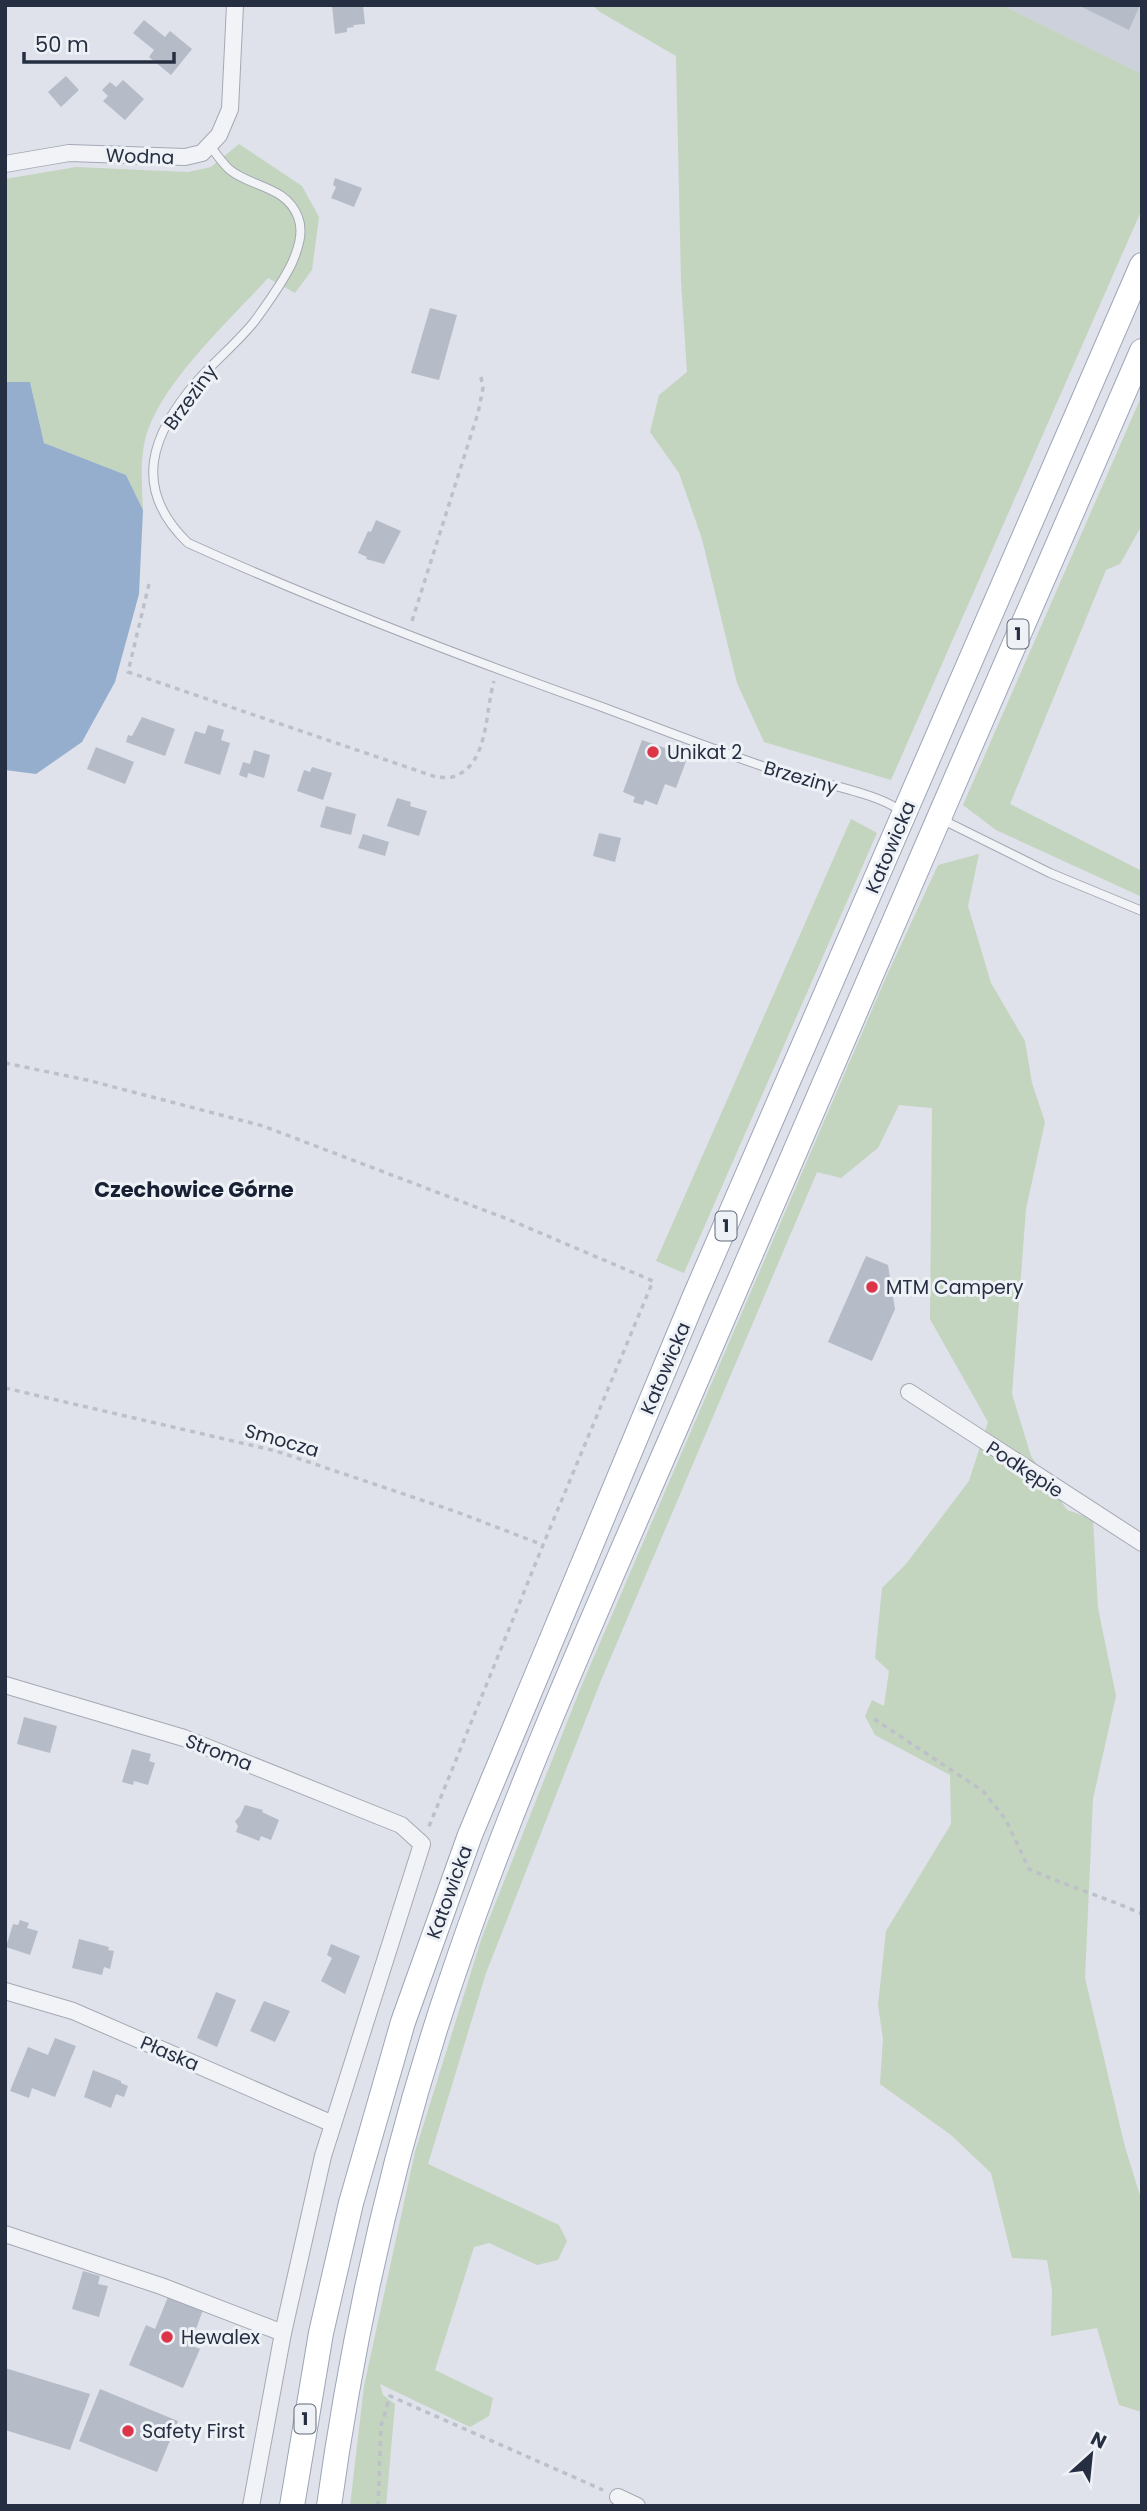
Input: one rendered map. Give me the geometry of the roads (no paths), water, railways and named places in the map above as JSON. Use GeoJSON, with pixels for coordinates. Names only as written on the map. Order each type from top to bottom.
{"type":"FeatureCollection","features":[{"type":"Feature","properties":{"kind":"main road","name":"Katowicka"},"geometry":{"type":"LineString","coordinates":[[292,2506],[321,2333],[351,2203],[403,2022],[470,1835],[694,1298],[1142,265]]}},
{"type":"Feature","properties":{"kind":"main road","name":"Katowicka"},"geometry":{"type":"LineString","coordinates":[[329,2506],[341,2424],[374,2253],[414,2098],[454,1969],[511,1819],[572,1672],[1142,351]]}},
{"type":"Feature","properties":{"kind":"street"},"geometry":{"type":"LineString","coordinates":[[209,145],[219,135],[230,109],[235,5]]}},
{"type":"Feature","properties":{"kind":"street","name":"Wodna"},"geometry":{"type":"LineString","coordinates":[[5,164],[69,153],[185,158],[202,153],[209,145]]}},
{"type":"Feature","properties":{"kind":"street","name":"Podkępie"},"geometry":{"type":"LineString","coordinates":[[909,1392],[1142,1543]]}},
{"type":"Feature","properties":{"kind":"street","name":"Stroma"},"geometry":{"type":"LineString","coordinates":[[5,1685],[184,1738],[401,1825],[422,1844],[332,2124]]}},
{"type":"Feature","properties":{"kind":"street","name":"Płaska"},"geometry":{"type":"LineString","coordinates":[[5,1991],[73,2011],[332,2124]]}},
{"type":"Feature","properties":{"kind":"street"},"geometry":{"type":"LineString","coordinates":[[251,2506],[283,2333],[332,2124]]}},
{"type":"Feature","properties":{"kind":"street"},"geometry":{"type":"LineString","coordinates":[[5,2234],[161,2286],[283,2333]]}},
{"type":"Feature","properties":{"kind":"street"},"geometry":{"type":"LineString","coordinates":[[618,2497],[637,2506]]}},
{"type":"Feature","properties":{"kind":"lane","name":"Brzeziny"},"geometry":{"type":"LineString","coordinates":[[209,145],[230,170],[277,192],[292,204],[300,220],[300,246],[287,274],[253,323],[197,382],[171,417],[155,449],[152,484],[159,508],[172,528],[188,543],[408,634],[773,770],[883,800],[903,816]]}},
{"type":"Feature","properties":{"kind":"lane"},"geometry":{"type":"LineString","coordinates":[[943,807],[949,823],[1050,873],[1142,911]]}},
{"type":"Feature","properties":{"kind":"water"},"geometry":{"type":"Polygon","coordinates":[[[5,382],[30,382],[44,443],[126,475],[143,510],[139,594],[115,682],[82,742],[36,774],[5,770],[5,382]]]}},
{"type":"Feature","properties":{"kind":"place","name":"Unikat 2"},"geometry":{"type":"Point","coordinates":[653,752]}},
{"type":"Feature","properties":{"kind":"place","name":"MTM Campery"},"geometry":{"type":"Point","coordinates":[872,1287]}},
{"type":"Feature","properties":{"kind":"place","name":"Hewalex"},"geometry":{"type":"Point","coordinates":[167,2337]}},
{"type":"Feature","properties":{"kind":"place","name":"Safety First"},"geometry":{"type":"Point","coordinates":[128,2431]}},
{"type":"Feature","properties":{"kind":"district","name":"Czechowice Górne"},"geometry":{"type":"Point","coordinates":[194,1190]}}]}
